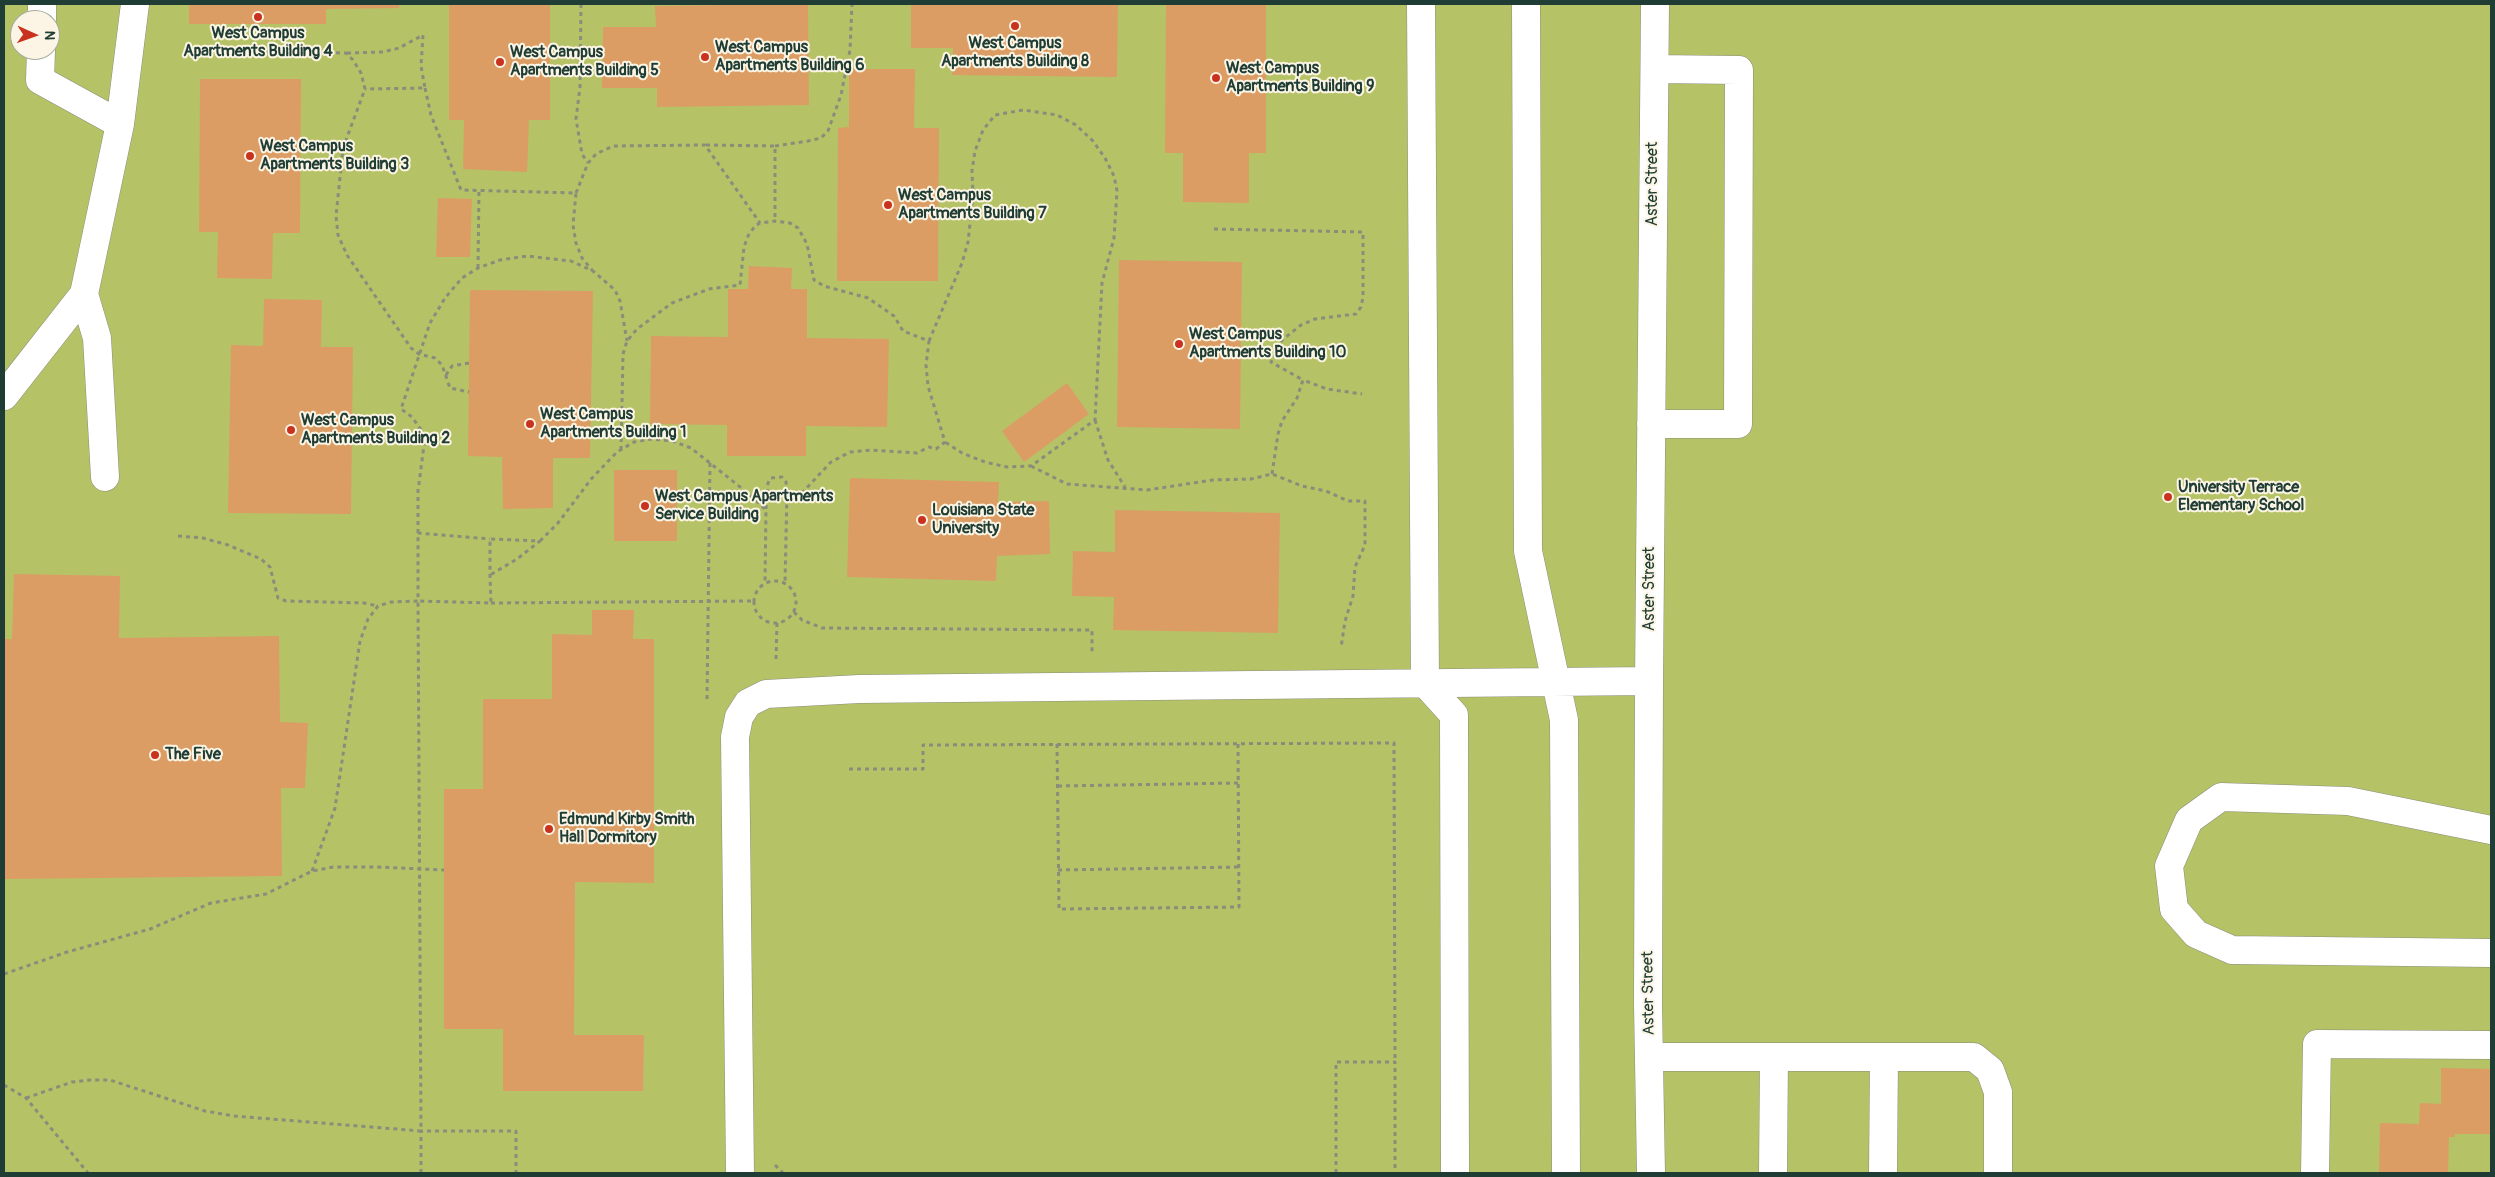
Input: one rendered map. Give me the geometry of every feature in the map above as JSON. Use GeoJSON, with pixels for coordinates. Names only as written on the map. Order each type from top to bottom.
{"type":"FeatureCollection","features":[{"type":"Feature","properties":{"kind":"street"},"geometry":{"type":"LineString","coordinates":[[4,396],[84,294],[120,124],[135,4]]}},
{"type":"Feature","properties":{"kind":"street"},"geometry":{"type":"LineString","coordinates":[[1420,4],[1425,683],[1454,715],[1455,1173]]}},
{"type":"Feature","properties":{"kind":"street"},"geometry":{"type":"LineString","coordinates":[[1526,4],[1528,551],[1564,720],[1566,1173]]}},
{"type":"Feature","properties":{"kind":"street","name":"Aster Street"},"geometry":{"type":"LineString","coordinates":[[1651,1173],[1649,681],[1655,4]]}},
{"type":"Feature","properties":{"kind":"street"},"geometry":{"type":"LineString","coordinates":[[41,60],[40,80],[120,124]]}},
{"type":"Feature","properties":{"kind":"street"},"geometry":{"type":"LineString","coordinates":[[1651,424],[1738,424],[1739,70],[1655,69]]}},
{"type":"Feature","properties":{"kind":"street"},"geometry":{"type":"LineString","coordinates":[[84,294],[97,338],[105,478]]}},
{"type":"Feature","properties":{"kind":"street"},"geometry":{"type":"LineString","coordinates":[[740,1173],[735,737],[739,717],[748,703],[766,694],[859,690],[1649,681]]}},
{"type":"Feature","properties":{"kind":"street"},"geometry":{"type":"LineString","coordinates":[[2491,830],[2348,801],[2222,797],[2189,820],[2169,866],[2174,909],[2196,934],[2232,950],[2491,952]]}},
{"type":"Feature","properties":{"kind":"street"},"geometry":{"type":"LineString","coordinates":[[2314,1173],[2317,1044],[2491,1045]]}},
{"type":"Feature","properties":{"kind":"street"},"geometry":{"type":"LineString","coordinates":[[1650,1057],[1974,1057],[1990,1070],[1998,1092],[1998,1173]]}},
{"type":"Feature","properties":{"kind":"street"},"geometry":{"type":"LineString","coordinates":[[1773,1173],[1774,1058]]}},
{"type":"Feature","properties":{"kind":"street"},"geometry":{"type":"LineString","coordinates":[[1883,1173],[1884,1058]]}},
{"type":"Feature","properties":{"kind":"path"},"geometry":{"type":"LineString","coordinates":[[581,4],[580,87],[576,119],[582,154],[588,163]]}},
{"type":"Feature","properties":{"kind":"path"},"geometry":{"type":"LineString","coordinates":[[627,341],[620,301],[615,290],[593,271],[582,258],[576,243],[573,225],[576,193],[588,163],[596,154],[613,146],[626,144],[775,146],[821,138],[828,131],[840,95],[850,50],[852,4]]}},
{"type":"Feature","properties":{"kind":"path"},"geometry":{"type":"LineString","coordinates":[[192,51],[383,52],[399,48],[423,35],[421,66],[431,115],[461,190],[576,193]]}},
{"type":"Feature","properties":{"kind":"path"},"geometry":{"type":"LineString","coordinates":[[346,53],[361,72],[364,89],[343,148],[336,216],[338,236],[347,255],[411,348],[419,354],[435,358],[442,365],[450,388],[468,392]]}},
{"type":"Feature","properties":{"kind":"path"},"geometry":{"type":"LineString","coordinates":[[364,89],[425,88]]}},
{"type":"Feature","properties":{"kind":"path"},"geometry":{"type":"LineString","coordinates":[[1125,488],[1108,460],[1095,420],[1102,283],[1114,238],[1117,190],[1114,176],[1105,158],[1093,141],[1076,125],[1058,115],[1040,111],[1008,111],[995,115],[983,130],[975,151],[968,242],[962,263],[929,341],[926,358],[928,386],[945,442],[962,453],[985,462],[1007,467],[1031,466],[1067,484],[1147,490],[1213,480],[1251,479],[1272,474],[1302,486],[1326,490],[1348,501],[1365,501],[1365,545],[1355,567],[1353,596],[1345,621],[1340,654]]}},
{"type":"Feature","properties":{"kind":"path"},"geometry":{"type":"LineString","coordinates":[[705,145],[760,223]]}},
{"type":"Feature","properties":{"kind":"path"},"geometry":{"type":"LineString","coordinates":[[775,146],[775,221]]}},
{"type":"Feature","properties":{"kind":"path"},"geometry":{"type":"LineString","coordinates":[[478,268],[479,190]]}},
{"type":"Feature","properties":{"kind":"path"},"geometry":{"type":"LineString","coordinates":[[621,450],[623,354],[627,341],[643,324],[672,303],[709,289],[740,285],[744,247],[748,236],[760,223],[775,221],[790,224],[803,233],[810,256],[814,280],[824,286],[868,298],[894,316],[903,331],[929,341]]}},
{"type":"Feature","properties":{"kind":"path"},"geometry":{"type":"LineString","coordinates":[[1214,230],[1363,232],[1363,297],[1356,314],[1315,319],[1300,325],[1282,340],[1271,362],[1303,380],[1327,389],[1362,394]]}},
{"type":"Feature","properties":{"kind":"path"},"geometry":{"type":"LineString","coordinates":[[420,1173],[418,491],[424,446],[422,431],[412,417],[401,409],[430,323],[444,298],[462,278],[478,268],[500,260],[527,256],[571,261],[593,271]]}},
{"type":"Feature","properties":{"kind":"path"},"geometry":{"type":"LineString","coordinates":[[446,375],[452,366],[469,363]]}},
{"type":"Feature","properties":{"kind":"path"},"geometry":{"type":"LineString","coordinates":[[1272,474],[1278,434],[1282,421],[1297,398],[1303,380]]}},
{"type":"Feature","properties":{"kind":"path"},"geometry":{"type":"LineString","coordinates":[[1031,466],[1095,420]]}},
{"type":"Feature","properties":{"kind":"path"},"geometry":{"type":"LineString","coordinates":[[490,575],[517,559],[558,524],[592,478],[621,450],[634,442],[652,439],[672,441],[691,448],[766,510]]}},
{"type":"Feature","properties":{"kind":"path"},"geometry":{"type":"LineString","coordinates":[[787,495],[801,494],[831,462],[850,452],[871,450],[917,453],[929,447],[936,449],[945,442]]}},
{"type":"Feature","properties":{"kind":"path"},"geometry":{"type":"LineString","coordinates":[[710,462],[707,702],[713,695]]}},
{"type":"Feature","properties":{"kind":"path"},"geometry":{"type":"LineString","coordinates":[[765,583],[768,484],[771,478],[782,478],[786,482],[787,495],[785,583]]}},
{"type":"Feature","properties":{"kind":"path"},"geometry":{"type":"LineString","coordinates":[[418,533],[490,539],[540,540]]}},
{"type":"Feature","properties":{"kind":"path"},"geometry":{"type":"LineString","coordinates":[[178,536],[203,538],[228,545],[261,559],[270,567],[278,598],[286,602],[364,603],[378,606],[391,602],[418,601],[490,603],[754,601]]}},
{"type":"Feature","properties":{"kind":"path"},"geometry":{"type":"LineString","coordinates":[[490,539],[490,603]]}},
{"type":"Feature","properties":{"kind":"path"},"geometry":{"type":"LineString","coordinates":[[778,581],[790,586],[796,599],[794,612],[784,621],[777,623],[764,620],[755,608],[754,601],[759,588],[765,583],[778,581]]}},
{"type":"Feature","properties":{"kind":"path"},"geometry":{"type":"LineString","coordinates":[[312,871],[337,799],[360,641],[368,619],[378,606]]}},
{"type":"Feature","properties":{"kind":"path"},"geometry":{"type":"LineString","coordinates":[[794,612],[802,620],[822,628],[1092,630],[1092,660]]}},
{"type":"Feature","properties":{"kind":"path"},"geometry":{"type":"LineString","coordinates":[[776,665],[777,623]]}},
{"type":"Feature","properties":{"kind":"path"},"geometry":{"type":"LineString","coordinates":[[849,769],[923,769],[923,745],[1394,743],[1395,1173]]}},
{"type":"Feature","properties":{"kind":"path"},"geometry":{"type":"LineString","coordinates":[[1057,744],[1059,909],[1239,907],[1238,744]]}},
{"type":"Feature","properties":{"kind":"path"},"geometry":{"type":"LineString","coordinates":[[1058,786],[1238,783]]}},
{"type":"Feature","properties":{"kind":"path"},"geometry":{"type":"LineString","coordinates":[[4,974],[67,952],[150,929],[211,903],[266,894],[312,871],[333,867],[444,870]]}},
{"type":"Feature","properties":{"kind":"path"},"geometry":{"type":"LineString","coordinates":[[1058,870],[1239,867]]}},
{"type":"Feature","properties":{"kind":"path"},"geometry":{"type":"LineString","coordinates":[[1336,1173],[1336,1062],[1395,1062]]}},
{"type":"Feature","properties":{"kind":"path"},"geometry":{"type":"LineString","coordinates":[[26,1098],[72,1082],[110,1080],[128,1084],[205,1111],[234,1116],[421,1131],[516,1131],[516,1173]]}},
{"type":"Feature","properties":{"kind":"path"},"geometry":{"type":"LineString","coordinates":[[4,1085],[26,1098],[88,1173]]}},
{"type":"Feature","properties":{"kind":"green space","name":"Louisiana State University"},"geometry":{"type":"Polygon","coordinates":[[[4,4],[2491,4],[2491,1173],[4,1173],[4,4]]]}},
{"type":"Feature","properties":{"kind":"building","name":"West Campus Apartments Building 4"},"geometry":{"type":"Polygon","coordinates":[[[189,4],[399,4],[399,8],[326,9],[326,24],[189,24],[189,4]]]}},
{"type":"Feature","properties":{"kind":"building","name":"West Campus Apartments Building 5"},"geometry":{"type":"Polygon","coordinates":[[[449,4],[550,4],[550,120],[529,120],[527,172],[463,169],[464,120],[449,120],[449,4]]]}},
{"type":"Feature","properties":{"kind":"building","name":"West Campus Apartments Building 6"},"geometry":{"type":"Polygon","coordinates":[[[808,4],[809,105],[657,107],[657,88],[602,88],[603,27],[656,27],[655,6],[808,4]]]}},
{"type":"Feature","properties":{"kind":"building","name":"West Campus Apartments Building 8"},"geometry":{"type":"Polygon","coordinates":[[[911,4],[1118,4],[1117,77],[952,75],[953,48],[911,48],[911,4]]]}},
{"type":"Feature","properties":{"kind":"building","name":"West Campus Apartments Building 9"},"geometry":{"type":"Polygon","coordinates":[[[1166,4],[1266,4],[1266,153],[1249,153],[1249,203],[1183,202],[1183,153],[1165,153],[1166,4]]]}},
{"type":"Feature","properties":{"kind":"building","name":"West Campus Apartments Building 7"},"geometry":{"type":"Polygon","coordinates":[[[849,69],[915,69],[914,128],[939,128],[938,281],[837,281],[838,128],[849,127],[849,69]]]}},
{"type":"Feature","properties":{"kind":"building","name":"West Campus Apartments Building 3"},"geometry":{"type":"Polygon","coordinates":[[[200,79],[301,79],[300,233],[273,233],[272,279],[217,278],[218,232],[199,232],[200,79]]]}},
{"type":"Feature","properties":{"kind":"building"},"geometry":{"type":"Polygon","coordinates":[[[438,198],[472,199],[470,257],[436,257],[438,198]]]}},
{"type":"Feature","properties":{"kind":"building","name":"West Campus Apartments Building 10"},"geometry":{"type":"Polygon","coordinates":[[[1119,260],[1242,262],[1240,429],[1117,427],[1119,260]]]}},
{"type":"Feature","properties":{"kind":"building"},"geometry":{"type":"Polygon","coordinates":[[[749,266],[792,268],[791,289],[807,289],[807,338],[889,339],[887,427],[806,426],[806,456],[727,456],[727,425],[650,424],[651,336],[728,337],[728,289],[748,289],[749,266]]]}},
{"type":"Feature","properties":{"kind":"building","name":"West Campus Apartments Building 1"},"geometry":{"type":"Polygon","coordinates":[[[470,290],[593,291],[590,458],[553,458],[553,508],[503,509],[502,457],[468,456],[470,290]]]}},
{"type":"Feature","properties":{"kind":"building","name":"West Campus Apartments Building 2"},"geometry":{"type":"Polygon","coordinates":[[[264,299],[322,300],[321,347],[353,347],[351,514],[228,513],[231,345],[263,346],[264,299]]]}},
{"type":"Feature","properties":{"kind":"building"},"geometry":{"type":"Polygon","coordinates":[[[1067,383],[1089,414],[1024,462],[1002,431],[1067,383]]]}},
{"type":"Feature","properties":{"kind":"building","name":"West Campus Apartments Service Building"},"geometry":{"type":"Polygon","coordinates":[[[614,470],[677,470],[677,541],[614,541],[614,470]]]}},
{"type":"Feature","properties":{"kind":"building"},"geometry":{"type":"Polygon","coordinates":[[[850,478],[999,482],[998,502],[1049,501],[1050,554],[997,556],[996,581],[847,577],[850,478]]]}},
{"type":"Feature","properties":{"kind":"building"},"geometry":{"type":"Polygon","coordinates":[[[1115,510],[1280,513],[1278,633],[1113,630],[1114,597],[1072,596],[1073,551],[1115,552],[1115,510]]]}},
{"type":"Feature","properties":{"kind":"building","name":"The Five"},"geometry":{"type":"Polygon","coordinates":[[[14,574],[120,576],[119,638],[279,636],[280,722],[308,723],[305,788],[281,788],[282,876],[4,879],[4,639],[12,639],[14,574]]]}},
{"type":"Feature","properties":{"kind":"building","name":"Edmund Kirby Smith Hall Dormitory"},"geometry":{"type":"Polygon","coordinates":[[[592,610],[634,610],[633,639],[654,639],[654,883],[575,882],[574,1035],[644,1035],[643,1091],[503,1091],[503,1029],[444,1029],[444,789],[483,789],[483,699],[552,699],[552,634],[592,635],[592,610]]]}},
{"type":"Feature","properties":{"kind":"building"},"geometry":{"type":"Polygon","coordinates":[[[2441,1068],[2491,1069],[2491,1134],[2455,1134],[2455,1137],[2449,1137],[2448,1173],[2379,1173],[2380,1123],[2419,1124],[2420,1103],[2441,1104],[2441,1068]]]}},
{"type":"Feature","properties":{"kind":"place","name":"West Campus Apartments Building 4"},"geometry":{"type":"Point","coordinates":[258,17]}},
{"type":"Feature","properties":{"kind":"place","name":"West Campus Apartments Building 8"},"geometry":{"type":"Point","coordinates":[1015,26]}},
{"type":"Feature","properties":{"kind":"place","name":"West Campus Apartments Building 6"},"geometry":{"type":"Point","coordinates":[705,57]}},
{"type":"Feature","properties":{"kind":"place","name":"West Campus Apartments Building 5"},"geometry":{"type":"Point","coordinates":[500,62]}},
{"type":"Feature","properties":{"kind":"place","name":"West Campus Apartments Building 9"},"geometry":{"type":"Point","coordinates":[1216,78]}},
{"type":"Feature","properties":{"kind":"place","name":"West Campus Apartments Building 3"},"geometry":{"type":"Point","coordinates":[250,156]}},
{"type":"Feature","properties":{"kind":"place","name":"West Campus Apartments Building 7"},"geometry":{"type":"Point","coordinates":[888,205]}},
{"type":"Feature","properties":{"kind":"place","name":"West Campus Apartments Building 10"},"geometry":{"type":"Point","coordinates":[1179,344]}},
{"type":"Feature","properties":{"kind":"place","name":"West Campus Apartments Building 1"},"geometry":{"type":"Point","coordinates":[530,424]}},
{"type":"Feature","properties":{"kind":"place","name":"West Campus Apartments Building 2"},"geometry":{"type":"Point","coordinates":[291,430]}},
{"type":"Feature","properties":{"kind":"place","name":"University Terrace Elementary School"},"geometry":{"type":"Point","coordinates":[2168,497]}},
{"type":"Feature","properties":{"kind":"place","name":"West Campus Apartments Service Building"},"geometry":{"type":"Point","coordinates":[645,506]}},
{"type":"Feature","properties":{"kind":"place","name":"Louisiana State University"},"geometry":{"type":"Point","coordinates":[922,520]}},
{"type":"Feature","properties":{"kind":"place","name":"The Five"},"geometry":{"type":"Point","coordinates":[155,755]}},
{"type":"Feature","properties":{"kind":"place","name":"Edmund Kirby Smith Hall Dormitory"},"geometry":{"type":"Point","coordinates":[549,829]}}]}
